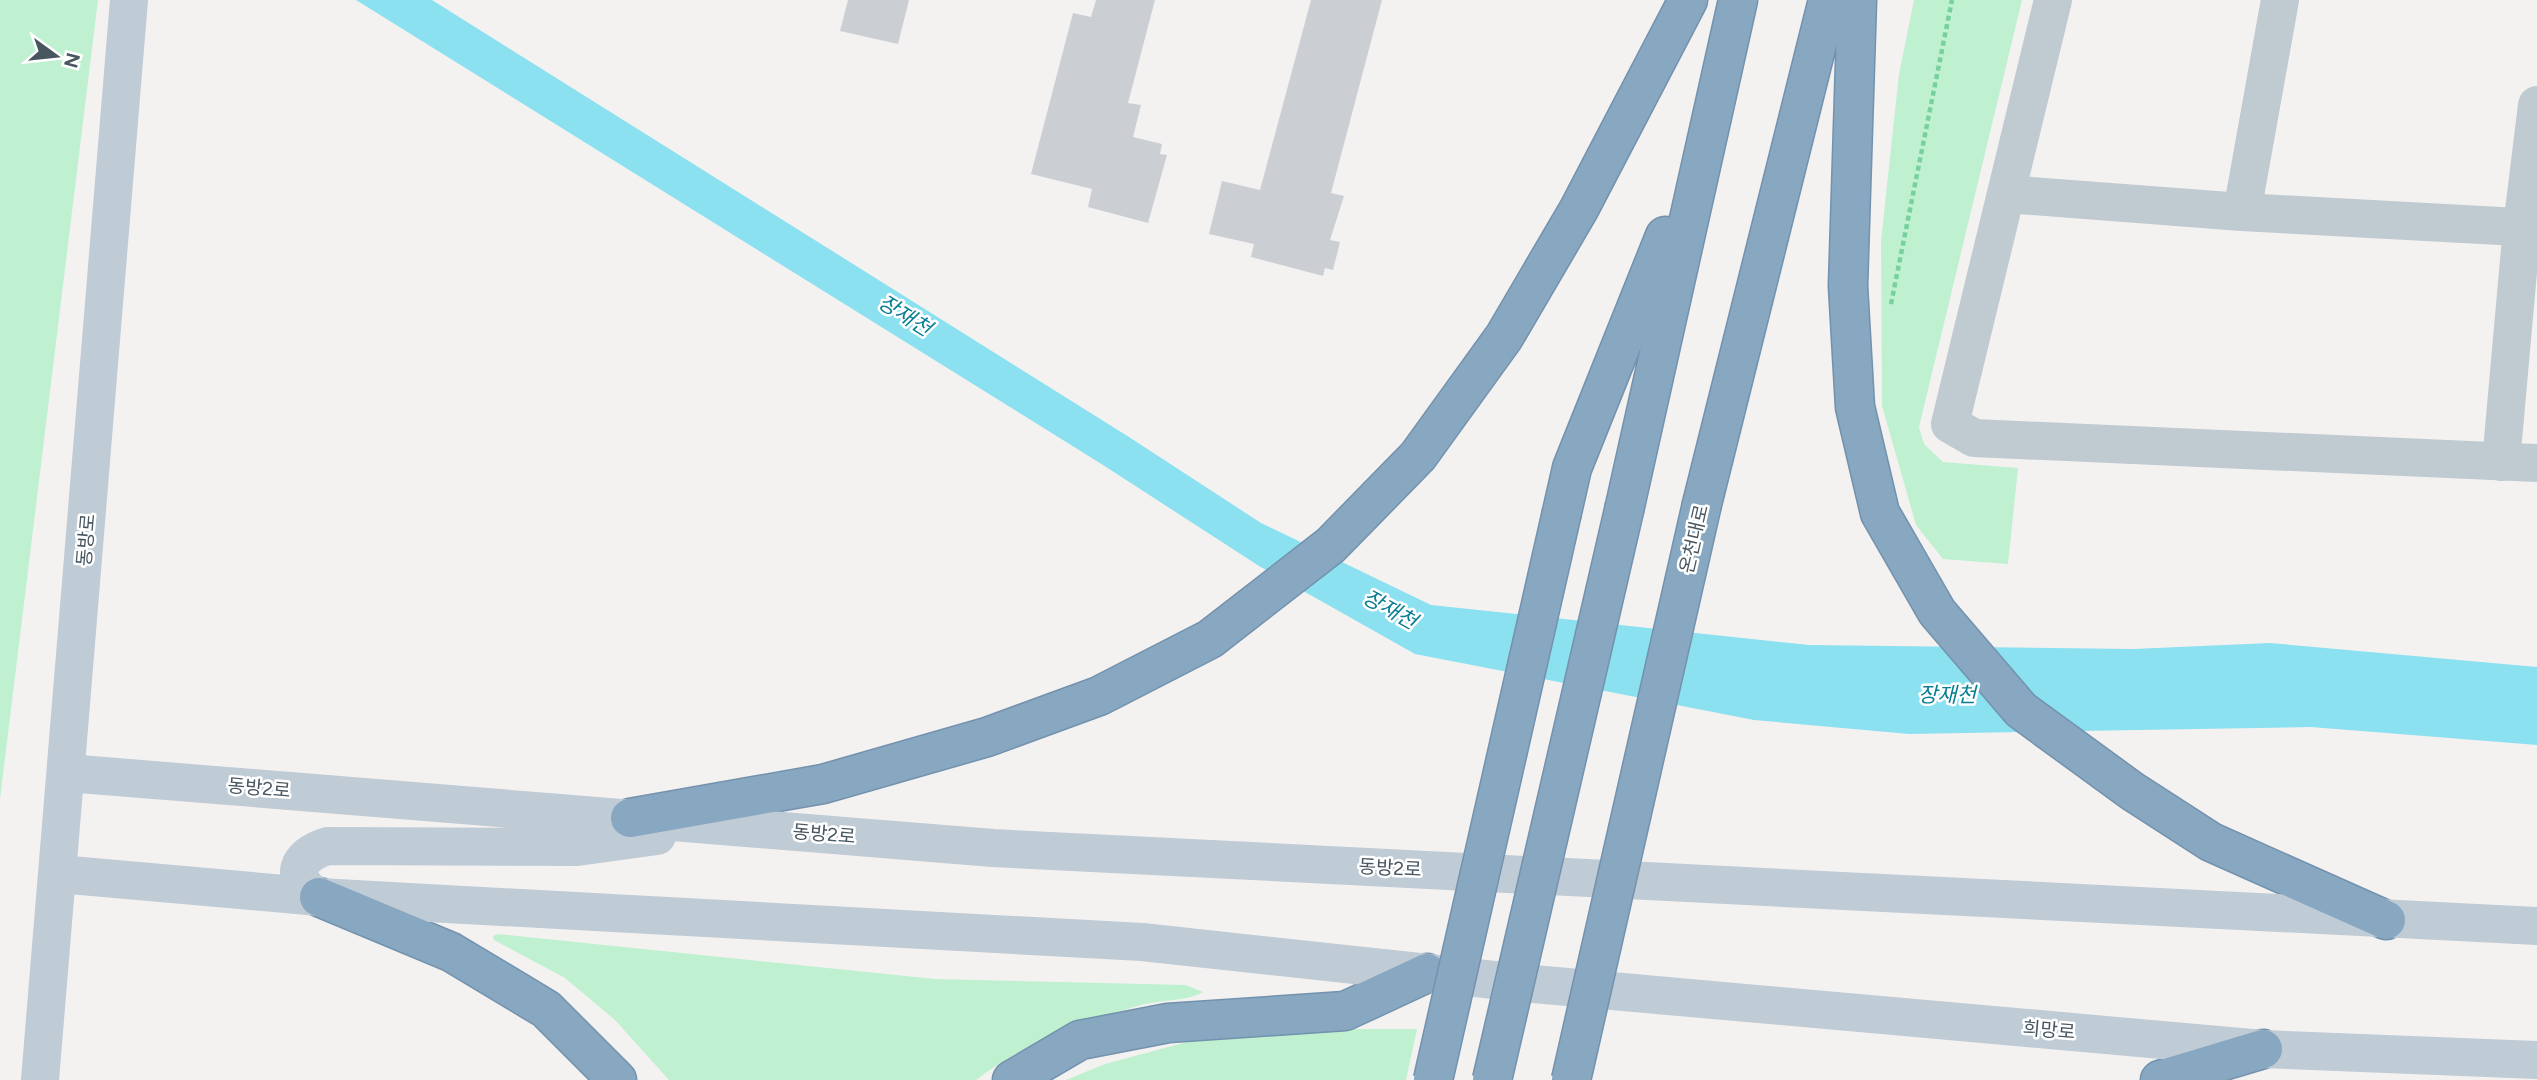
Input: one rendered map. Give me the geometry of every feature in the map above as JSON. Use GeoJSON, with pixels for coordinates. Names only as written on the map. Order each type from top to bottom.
{"type":"FeatureCollection","features":[{"type":"Feature","properties":{"kind":"highway"},"geometry":{"type":"LineString","coordinates":[[630,818],[823,784],[987,737],[1099,696],[1210,639],[1331,545],[1418,456],[1503,337],[1566,232],[1688,0]]}},
{"type":"Feature","properties":{"kind":"highway"},"geometry":{"type":"LineString","coordinates":[[1492,1080],[1625,506],[1738,0]]}},
{"type":"Feature","properties":{"kind":"highway","name":"온천대로"},"geometry":{"type":"LineString","coordinates":[[1572,1080],[1702,504],[1828,0]]}},
{"type":"Feature","properties":{"kind":"highway"},"geometry":{"type":"LineString","coordinates":[[1857,0],[1848,286],[1855,407],[1880,513],[1937,612],[2021,710],[2132,791],[2211,842],[2386,920]]}},
{"type":"Feature","properties":{"kind":"highway"},"geometry":{"type":"LineString","coordinates":[[1433,1080],[1572,468],[1706,134]]}},
{"type":"Feature","properties":{"kind":"highway"},"geometry":{"type":"LineString","coordinates":[[319,897],[452,952],[546,1009],[617,1080]]}},
{"type":"Feature","properties":{"kind":"highway"},"geometry":{"type":"LineString","coordinates":[[1012,1080],[1080,1040],[1168,1023],[1345,1011],[1427,973]]}},
{"type":"Feature","properties":{"kind":"highway"},"geometry":{"type":"LineString","coordinates":[[2160,1080],[2263,1049]]}},
{"type":"Feature","properties":{"kind":"main road","name":"동방로"},"geometry":{"type":"LineString","coordinates":[[40,1080],[129,0]]}},
{"type":"Feature","properties":{"kind":"main road","name":"동방2로"},"geometry":{"type":"LineString","coordinates":[[67,772],[993,848],[2386,920]]}},
{"type":"Feature","properties":{"kind":"main road"},"geometry":{"type":"LineString","coordinates":[[319,897],[305,889],[299,876],[300,862],[311,850],[328,846],[577,847],[732,826]]}},
{"type":"Feature","properties":{"kind":"main road"},"geometry":{"type":"LineString","coordinates":[[59,874],[319,897],[1142,942],[1427,973]]}},
{"type":"Feature","properties":{"kind":"main road"},"geometry":{"type":"LineString","coordinates":[[2386,920],[2537,926]]}},
{"type":"Feature","properties":{"kind":"main road","name":"희망로"},"geometry":{"type":"LineString","coordinates":[[1427,973],[2263,1049],[2537,1060]]}},
{"type":"Feature","properties":{"kind":"street"},"geometry":{"type":"LineString","coordinates":[[2053,0],[1950,424],[1975,438],[2519,462],[2537,105]]}},
{"type":"Feature","properties":{"kind":"street"},"geometry":{"type":"LineString","coordinates":[[2242,212],[2280,0]]}},
{"type":"Feature","properties":{"kind":"street"},"geometry":{"type":"LineString","coordinates":[[2006,194],[2242,212],[2530,228]]}},
{"type":"Feature","properties":{"kind":"path"},"geometry":{"type":"LineString","coordinates":[[1891,307],[1952,0]]}},
{"type":"Feature","properties":{"kind":"green space"},"geometry":{"type":"Polygon","coordinates":[[[0,0],[98,0],[0,799],[0,0]]]}},
{"type":"Feature","properties":{"kind":"green space"},"geometry":{"type":"Polygon","coordinates":[[[1914,0],[2022,0],[1919,427],[1924,444],[1943,462],[2018,468],[2008,564],[1943,559],[1916,525],[1882,406],[1881,241],[1899,74],[1914,0]]]}},
{"type":"Feature","properties":{"kind":"green space"},"geometry":{"type":"Polygon","coordinates":[[[498,934],[935,979],[1186,985],[1203,992],[1190,997],[1141,1005],[1076,1026],[1034,1044],[976,1080],[669,1080],[615,1020],[565,978],[494,940],[493,936],[498,934]]]}},
{"type":"Feature","properties":{"kind":"green space"},"geometry":{"type":"Polygon","coordinates":[[[1332,1029],[1417,1029],[1406,1080],[1066,1080],[1105,1064],[1198,1039],[1332,1029]]]}},
{"type":"Feature","properties":{"kind":"water","name":"장재천"},"geometry":{"type":"Polygon","coordinates":[[[356,0],[432,0],[1129,437],[1261,523],[1431,605],[1809,645],[2133,649],[2270,643],[2537,667],[2537,745],[2311,727],[1909,734],[1754,720],[1415,654],[1259,566],[1103,465],[356,0]]]}},
{"type":"Feature","properties":{"kind":"building"},"geometry":{"type":"Polygon","coordinates":[[[848,0],[909,0],[898,44],[840,31],[848,0]]]}},
{"type":"Feature","properties":{"kind":"building"},"geometry":{"type":"Polygon","coordinates":[[[1096,0],[1155,0],[1128,103],[1141,105],[1133,137],[1162,144],[1160,154],[1167,155],[1148,223],[1088,207],[1092,189],[1031,174],[1073,13],[1091,17],[1096,0]]]}},
{"type":"Feature","properties":{"kind":"building"},"geometry":{"type":"Polygon","coordinates":[[[1311,0],[1382,0],[1331,193],[1344,196],[1330,240],[1340,242],[1333,270],[1325,268],[1323,276],[1251,257],[1254,244],[1209,234],[1222,181],[1260,190],[1311,0]]]}}]}
